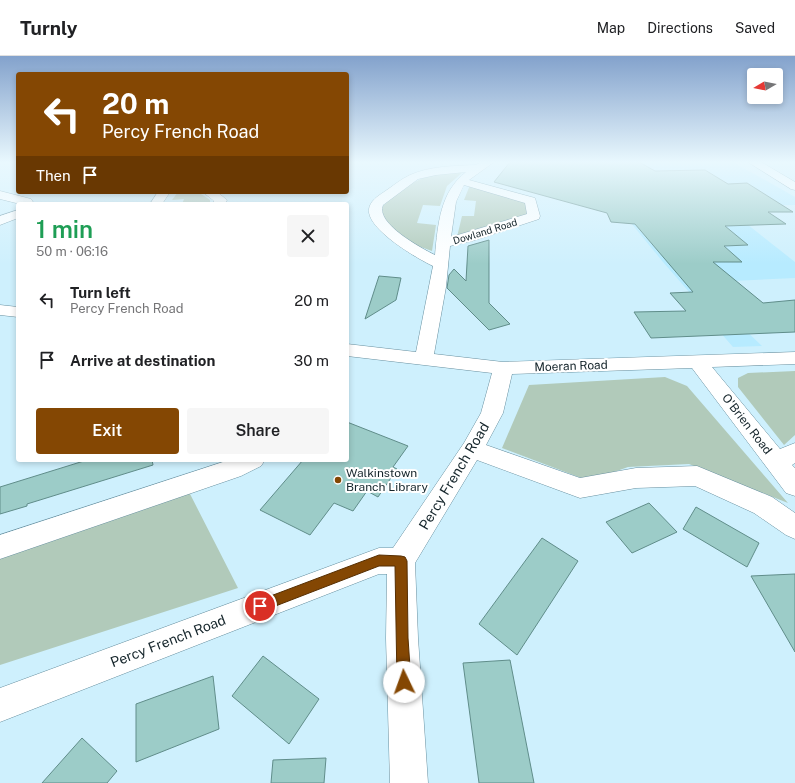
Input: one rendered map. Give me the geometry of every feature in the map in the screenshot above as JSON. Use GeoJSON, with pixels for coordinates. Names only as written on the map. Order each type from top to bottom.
{"type":"FeatureCollection","features":[{"type":"Feature","properties":{"kind":"street"},"geometry":{"type":"LineString","coordinates":[[4,196],[27,202]]}},
{"type":"Feature","properties":{"kind":"street","name":"Dowland Road"},"geometry":{"type":"LineString","coordinates":[[386,196],[375,207],[375,213],[383,226],[428,259],[441,264]]}},
{"type":"Feature","properties":{"kind":"street","name":"Dowland Road"},"geometry":{"type":"LineString","coordinates":[[424,359],[441,264],[447,217],[454,196]]}},
{"type":"Feature","properties":{"kind":"street","name":"Dowland Road"},"geometry":{"type":"LineString","coordinates":[[444,243],[467,238],[534,216],[532,201],[514,196]]}},
{"type":"Feature","properties":{"kind":"street"},"geometry":{"type":"LineString","coordinates":[[0,220],[16,215]]}},
{"type":"Feature","properties":{"kind":"street","name":"Moeran Road"},"geometry":{"type":"LineString","coordinates":[[349,350],[502,368],[795,358]]}},
{"type":"Feature","properties":{"kind":"street","name":"O'Brien Road"},"geometry":{"type":"LineString","coordinates":[[698,362],[786,457],[795,486]]}},
{"type":"Feature","properties":{"kind":"street","name":"Percy French Road"},"geometry":{"type":"LineString","coordinates":[[0,705],[379,561],[401,561],[472,449],[492,413],[502,368]]}},
{"type":"Feature","properties":{"kind":"street"},"geometry":{"type":"LineString","coordinates":[[472,449],[580,488],[636,478],[697,476],[763,505],[795,527]]}},
{"type":"Feature","properties":{"kind":"street"},"geometry":{"type":"LineString","coordinates":[[0,547],[232,469],[248,462]]}},
{"type":"Feature","properties":{"kind":"street"},"geometry":{"type":"LineString","coordinates":[[401,561],[402,638],[409,783]]}},
{"type":"Feature","properties":{"kind":"shaded area"},"geometry":{"type":"Polygon","coordinates":[[[615,196],[795,197],[795,205],[724,206],[795,262],[795,278],[711,282],[718,304],[762,346],[733,347],[706,316],[710,316],[617,206],[615,196]]]}},
{"type":"Feature","properties":{"kind":"green space"},"geometry":{"type":"Polygon","coordinates":[[[175,196],[204,196],[210,200],[210,202],[183,202],[184,199],[172,200],[175,196]]]}},
{"type":"Feature","properties":{"kind":"green space"},"geometry":{"type":"Polygon","coordinates":[[[395,196],[444,196],[440,206],[423,205],[417,223],[436,225],[432,251],[418,246],[387,227],[379,211],[395,196]]]}},
{"type":"Feature","properties":{"kind":"green space"},"geometry":{"type":"Polygon","coordinates":[[[466,196],[508,196],[525,201],[533,210],[521,218],[457,237],[462,216],[474,216],[476,201],[464,200],[466,196]]]}},
{"type":"Feature","properties":{"kind":"green space"},"geometry":{"type":"Polygon","coordinates":[[[795,371],[795,435],[784,445],[738,387],[738,378],[748,373],[795,371]]]}},
{"type":"Feature","properties":{"kind":"green space"},"geometry":{"type":"Polygon","coordinates":[[[665,377],[687,386],[788,503],[689,464],[628,467],[589,481],[502,448],[529,385],[665,377]]]}},
{"type":"Feature","properties":{"kind":"green space"},"geometry":{"type":"Polygon","coordinates":[[[189,492],[238,588],[0,665],[0,558],[189,492]]]}},
{"type":"Feature","properties":{"kind":"building"},"geometry":{"type":"Polygon","coordinates":[[[545,196],[768,196],[793,212],[768,212],[786,224],[725,226],[748,245],[724,246],[742,262],[713,262],[763,303],[795,300],[795,332],[651,338],[634,312],[686,311],[670,293],[693,292],[635,224],[611,222],[607,213],[545,196]]]}},
{"type":"Feature","properties":{"kind":"building"},"geometry":{"type":"Polygon","coordinates":[[[489,240],[489,303],[510,324],[489,330],[447,288],[449,275],[454,269],[466,281],[468,246],[489,240]]]}},
{"type":"Feature","properties":{"kind":"building"},"geometry":{"type":"Polygon","coordinates":[[[379,276],[401,278],[396,300],[365,319],[379,276]]]}},
{"type":"Feature","properties":{"kind":"building","name":"Walkinstown Branch Library"},"geometry":{"type":"Polygon","coordinates":[[[349,423],[408,446],[393,467],[397,469],[378,497],[367,491],[353,511],[334,503],[310,535],[260,510],[301,462],[349,462],[349,423]]]}},
{"type":"Feature","properties":{"kind":"building"},"geometry":{"type":"Polygon","coordinates":[[[81,462],[152,462],[153,465],[27,504],[27,506],[0,514],[0,487],[81,462]]]}},
{"type":"Feature","properties":{"kind":"building"},"geometry":{"type":"Polygon","coordinates":[[[649,503],[677,532],[632,553],[606,522],[649,503]]]}},
{"type":"Feature","properties":{"kind":"building"},"geometry":{"type":"Polygon","coordinates":[[[696,507],[759,543],[747,567],[683,529],[696,507]]]}},
{"type":"Feature","properties":{"kind":"building"},"geometry":{"type":"Polygon","coordinates":[[[542,538],[578,561],[517,655],[479,624],[542,538]]]}},
{"type":"Feature","properties":{"kind":"building"},"geometry":{"type":"Polygon","coordinates":[[[795,574],[795,652],[751,576],[795,574]]]}},
{"type":"Feature","properties":{"kind":"building"},"geometry":{"type":"Polygon","coordinates":[[[263,656],[319,699],[289,744],[232,696],[263,656]]]}},
{"type":"Feature","properties":{"kind":"building"},"geometry":{"type":"Polygon","coordinates":[[[510,660],[534,783],[479,783],[463,663],[510,660]]]}},
{"type":"Feature","properties":{"kind":"building"},"geometry":{"type":"Polygon","coordinates":[[[213,676],[219,729],[136,762],[136,704],[213,676]]]}},
{"type":"Feature","properties":{"kind":"building"},"geometry":{"type":"Polygon","coordinates":[[[82,738],[117,771],[107,783],[42,783],[82,738]]]}},
{"type":"Feature","properties":{"kind":"building"},"geometry":{"type":"Polygon","coordinates":[[[326,758],[324,783],[271,783],[273,760],[326,758]]]}},
{"type":"Feature","properties":{"kind":"place","name":"Walkinstown Branch Library"},"geometry":{"type":"Point","coordinates":[338,480]}},
{"type":"Feature","properties":{"kind":"route"},"geometry":{"type":"LineString","coordinates":[[260,606],[379,561],[401,561],[404,682]]}}]}
